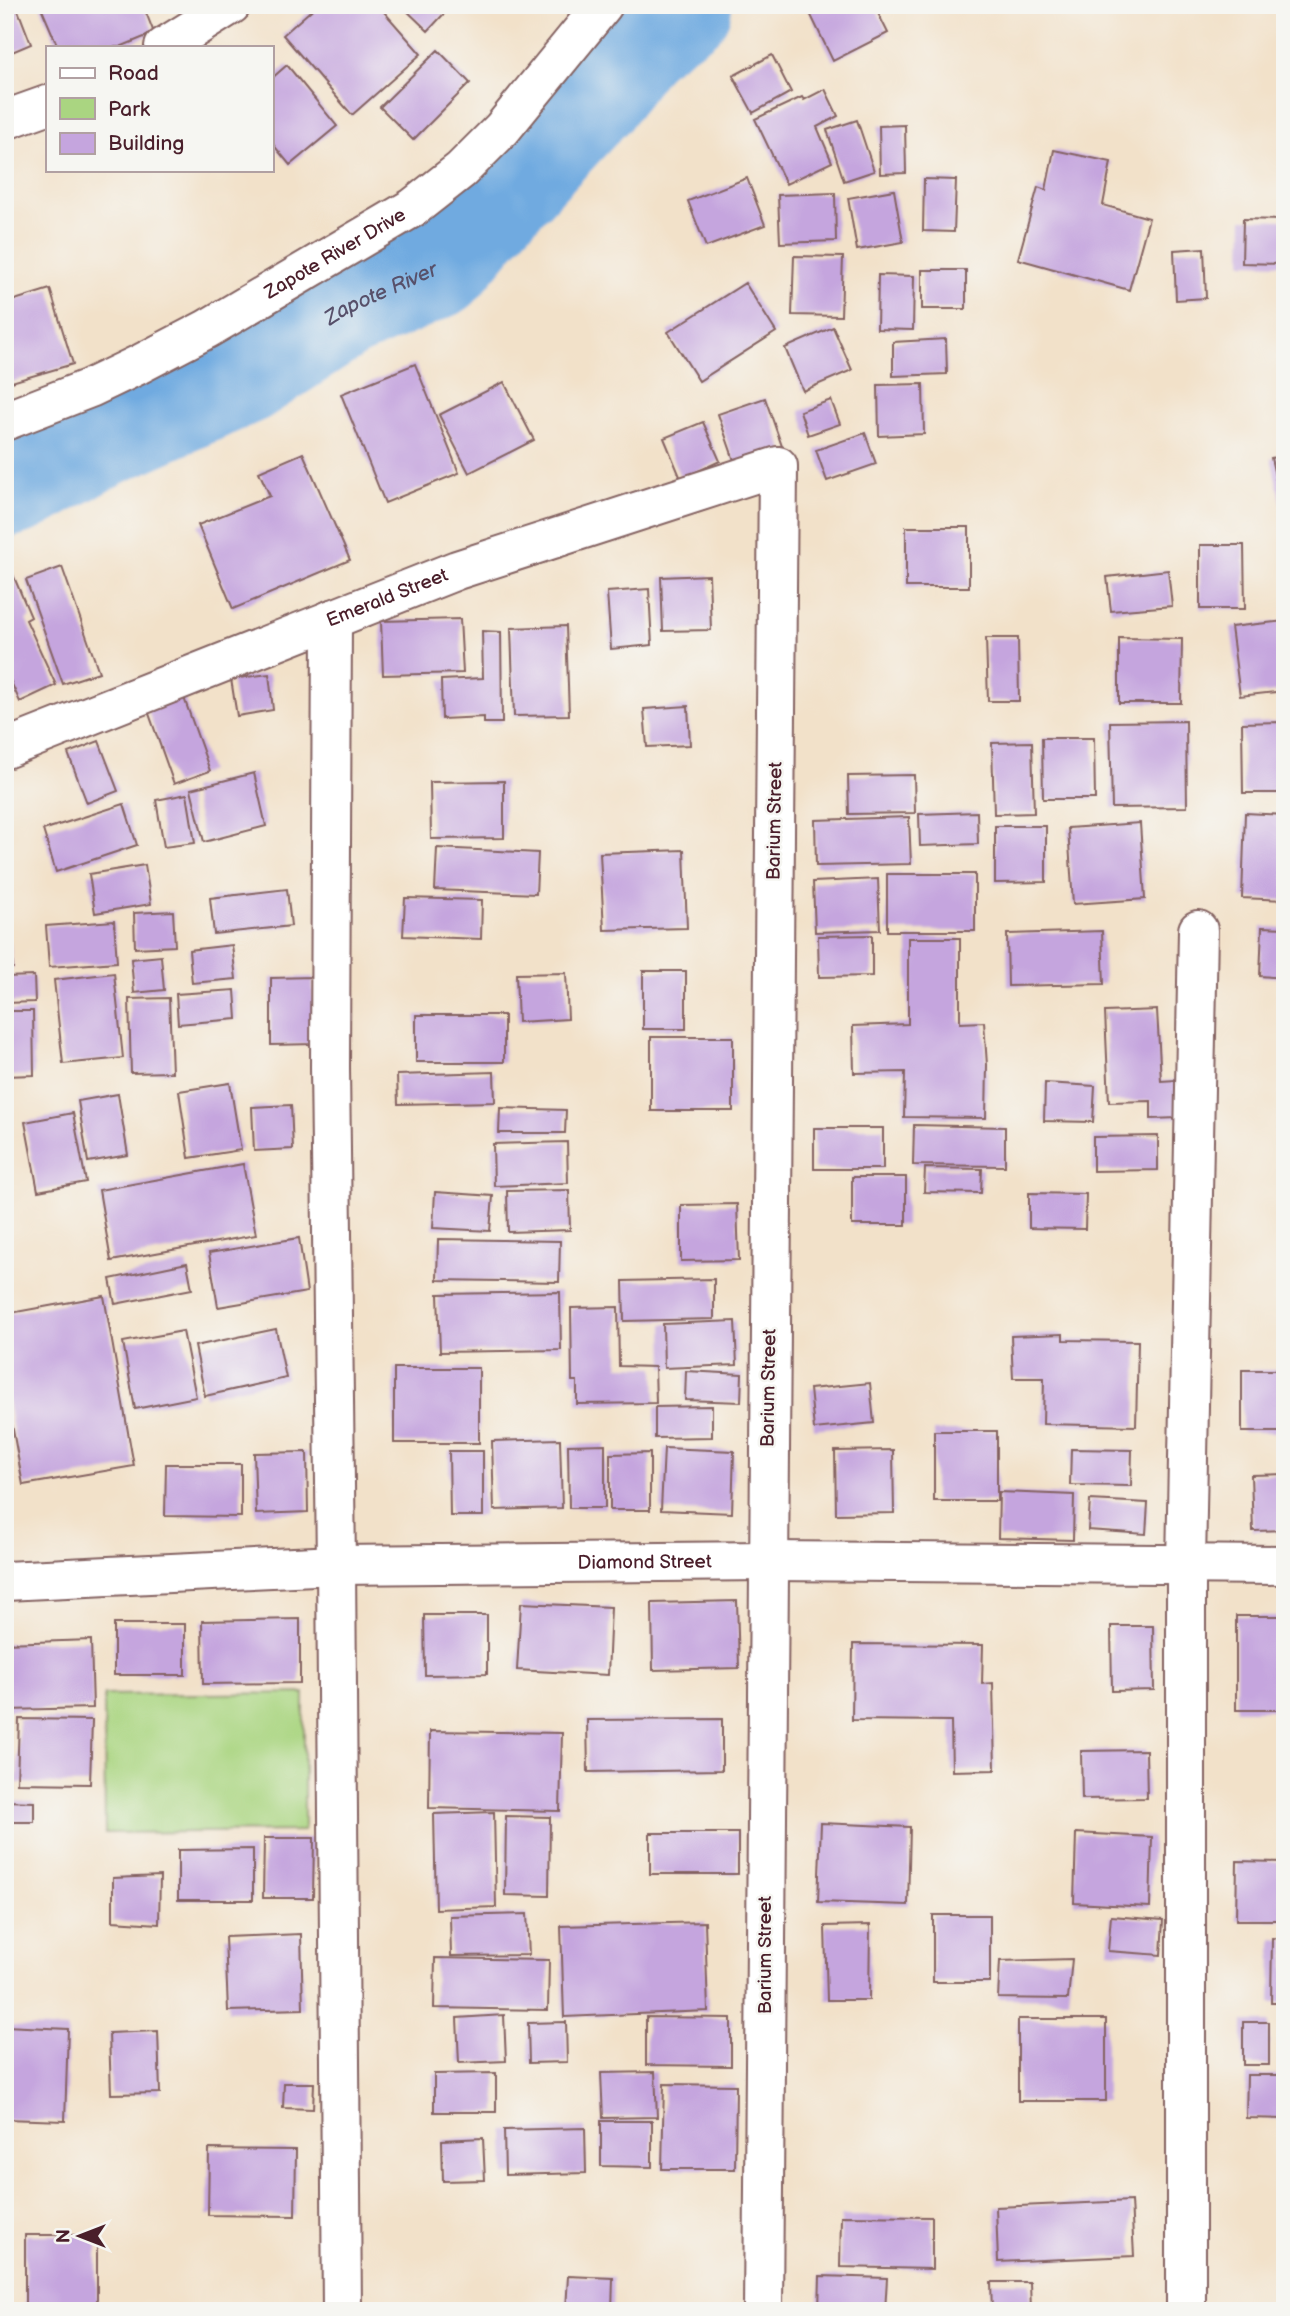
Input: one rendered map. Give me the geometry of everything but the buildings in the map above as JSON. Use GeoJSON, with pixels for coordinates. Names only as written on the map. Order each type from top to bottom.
{"type":"FeatureCollection","features":[{"type":"Feature","properties":{"kind":"street"},"geometry":{"type":"LineString","coordinates":[[166,46],[231,5]]}},
{"type":"Feature","properties":{"kind":"street","name":"Zapote River Drive"},"geometry":{"type":"LineString","coordinates":[[5,421],[90,388],[207,329],[414,207],[461,170],[502,130],[603,5]]}},
{"type":"Feature","properties":{"kind":"street"},"geometry":{"type":"LineString","coordinates":[[5,120],[46,106]]}},
{"type":"Feature","properties":{"kind":"street","name":"Emerald Street"},"geometry":{"type":"LineString","coordinates":[[5,749],[457,570],[778,466]]}},
{"type":"Feature","properties":{"kind":"street","name":"Barium Street"},"geometry":{"type":"LineString","coordinates":[[763,2311],[778,466]]}},
{"type":"Feature","properties":{"kind":"street"},"geometry":{"type":"LineString","coordinates":[[331,619],[330,1067],[342,2311]]}},
{"type":"Feature","properties":{"kind":"street"},"geometry":{"type":"LineString","coordinates":[[1186,2311],[1186,1564],[1198,930]]}},
{"type":"Feature","properties":{"kind":"street","name":"Diamond Street"},"geometry":{"type":"LineString","coordinates":[[5,1581],[336,1565],[768,1561],[1285,1565]]}},
{"type":"Feature","properties":{"kind":"green space"},"geometry":{"type":"Polygon","coordinates":[[[304,1693],[304,1831],[105,1833],[104,1695],[304,1693]]]}},
{"type":"Feature","properties":{"kind":"waterway","name":"Zapote River"},"geometry":{"type":"LineString","coordinates":[[5,487],[18,483],[99,438],[243,374],[343,309],[438,267],[487,207],[589,98],[635,37],[681,5]]}}]}
